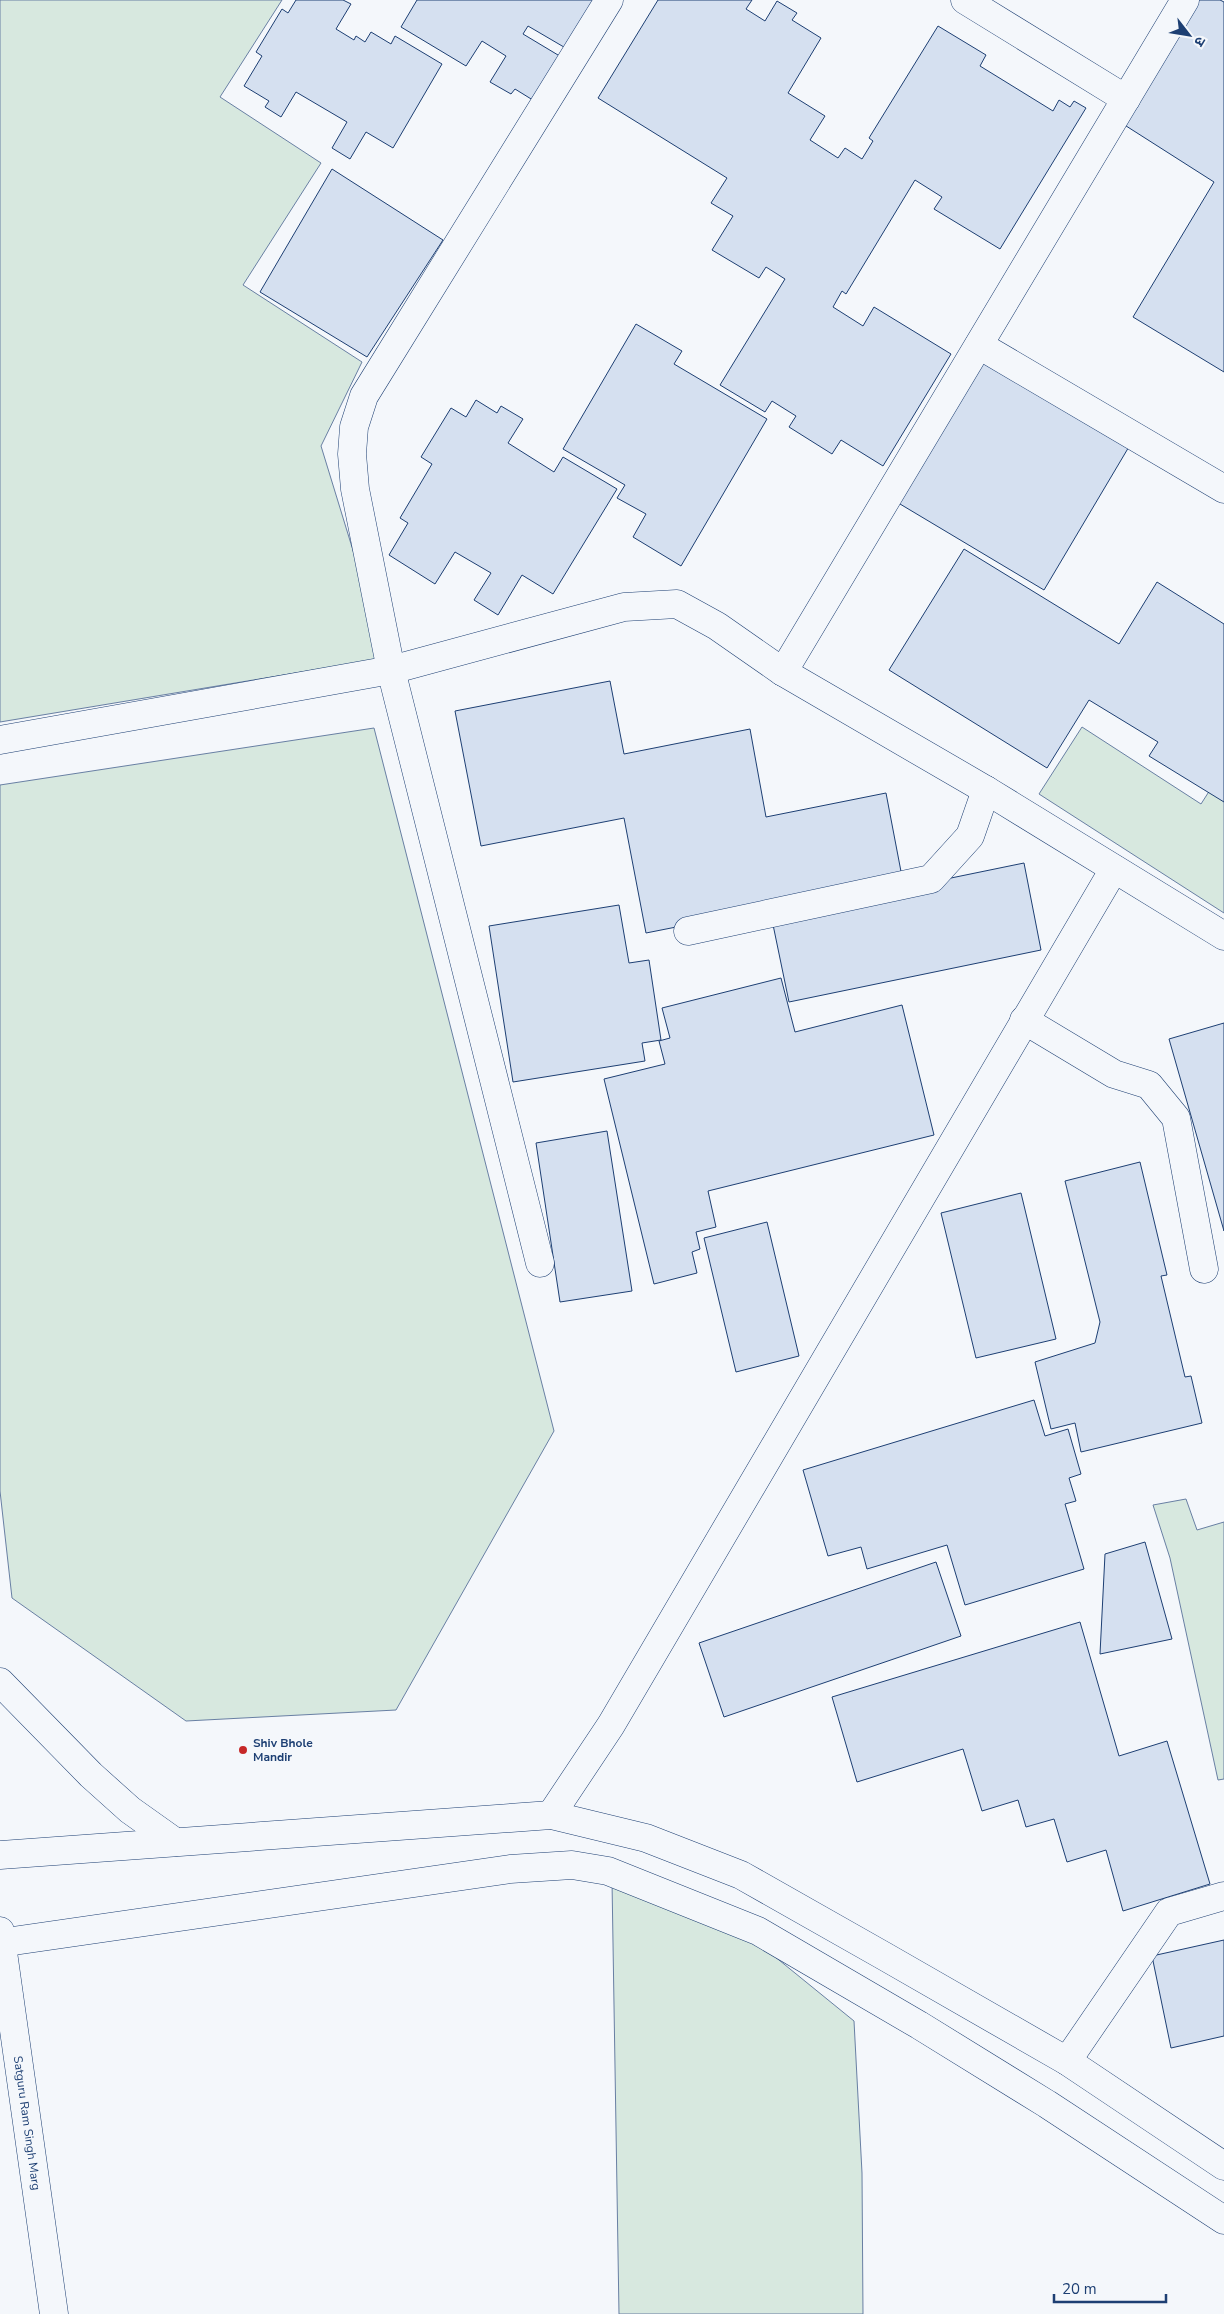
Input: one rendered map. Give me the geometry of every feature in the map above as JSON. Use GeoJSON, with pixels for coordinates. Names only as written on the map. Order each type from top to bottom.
{"type":"FeatureCollection","features":[{"type":"Feature","properties":{"kind":"street"},"geometry":{"type":"LineString","coordinates":[[540,1263],[391,670],[355,489],[352,454],[354,427],[364,396],[609,0]]}},
{"type":"Feature","properties":{"kind":"street"},"geometry":{"type":"LineString","coordinates":[[965,0],[1126,99]]}},
{"type":"Feature","properties":{"kind":"street"},"geometry":{"type":"LineString","coordinates":[[783,672],[1185,0]]}},
{"type":"Feature","properties":{"kind":"street"},"geometry":{"type":"LineString","coordinates":[[979,345],[1224,489]]}},
{"type":"Feature","properties":{"kind":"street"},"geometry":{"type":"LineString","coordinates":[[0,740],[391,670],[624,606],[677,604],[716,626],[783,672],[986,790],[1224,936]]}},
{"type":"Feature","properties":{"kind":"street"},"geometry":{"type":"LineString","coordinates":[[688,931],[931,878],[970,836],[986,790]]}},
{"type":"Feature","properties":{"kind":"street"},"geometry":{"type":"LineString","coordinates":[[552,1815],[611,1724],[1114,869]]}},
{"type":"Feature","properties":{"kind":"street"},"geometry":{"type":"LineString","coordinates":[[1024,1020],[1114,1074],[1149,1085],[1176,1118],[1204,1269]]}},
{"type":"Feature","properties":{"kind":"street"},"geometry":{"type":"LineString","coordinates":[[0,1682],[98,1781],[130,1810],[175,1842]]}},
{"type":"Feature","properties":{"kind":"street"},"geometry":{"type":"LineString","coordinates":[[0,1855],[552,1815],[646,1838],[740,1875],[1067,2061],[1224,2166]]}},
{"type":"Feature","properties":{"kind":"street"},"geometry":{"type":"LineString","coordinates":[[1,1939],[510,1869],[572,1865],[608,1871],[758,1932],[919,2026],[1047,2104],[1224,2220]]}},
{"type":"Feature","properties":{"kind":"street"},"geometry":{"type":"LineString","coordinates":[[1067,2061],[1169,1912],[1224,1896]]}},
{"type":"Feature","properties":{"kind":"street","name":"Satguru Ram Singh Marg"},"geometry":{"type":"LineString","coordinates":[[1,1939],[54,2314]]}},
{"type":"Feature","properties":{"kind":"shaded area"},"geometry":{"type":"Polygon","coordinates":[[[0,0],[282,0],[220,97],[321,163],[243,285],[362,362],[321,446],[386,658],[0,722],[0,0]]]}},
{"type":"Feature","properties":{"kind":"shaded area"},"geometry":{"type":"Polygon","coordinates":[[[1082,727],[1201,804],[1224,768],[1224,913],[1039,794],[1082,727]]]}},
{"type":"Feature","properties":{"kind":"shaded area"},"geometry":{"type":"Polygon","coordinates":[[[374,728],[554,1431],[396,1710],[186,1721],[12,1598],[0,1491],[0,785],[374,728]]]}},
{"type":"Feature","properties":{"kind":"shaded area"},"geometry":{"type":"Polygon","coordinates":[[[1186,1499],[1197,1530],[1224,1522],[1224,1779],[1218,1780],[1170,1558],[1153,1505],[1186,1499]]]}},
{"type":"Feature","properties":{"kind":"shaded area"},"geometry":{"type":"Polygon","coordinates":[[[612,1881],[699,1895],[854,2021],[862,2173],[863,2314],[619,2314],[612,1881]]]}},
{"type":"Feature","properties":{"kind":"building"},"geometry":{"type":"Polygon","coordinates":[[[296,0],[343,0],[351,4],[336,29],[354,40],[356,36],[365,42],[371,32],[391,44],[395,36],[442,64],[393,148],[366,132],[350,159],[332,148],[347,122],[296,92],[281,117],[265,107],[269,101],[244,86],[262,56],[256,52],[282,9],[288,13],[296,0]]]}},
{"type":"Feature","properties":{"kind":"building"},"geometry":{"type":"Polygon","coordinates":[[[417,0],[599,0],[569,50],[528,26],[523,34],[563,58],[536,102],[515,89],[511,94],[490,82],[506,56],[482,41],[466,66],[401,27],[417,0]]]}},
{"type":"Feature","properties":{"kind":"building"},"geometry":{"type":"Polygon","coordinates":[[[658,0],[752,0],[746,9],[765,21],[777,1],[797,13],[792,20],[821,38],[788,93],[825,116],[810,140],[838,158],[845,148],[862,159],[873,141],[869,138],[938,26],[986,55],[980,66],[1053,111],[1059,100],[1070,107],[1074,101],[1086,108],[1000,249],[934,209],[942,197],[915,180],[846,294],[842,291],[833,307],[863,326],[874,307],[951,354],[883,466],[841,440],[832,454],[789,427],[796,416],[772,401],[765,412],[720,385],[785,279],[766,267],[759,278],[712,250],[733,216],[711,203],[727,178],[598,98],[658,0]]]}},
{"type":"Feature","properties":{"kind":"building"},"geometry":{"type":"Polygon","coordinates":[[[1198,0],[1220,0],[1224,2],[1224,372],[1133,317],[1214,182],[1123,124],[1198,0]]]}},
{"type":"Feature","properties":{"kind":"building"},"geometry":{"type":"Polygon","coordinates":[[[332,169],[443,240],[367,357],[260,292],[332,169]]]}},
{"type":"Feature","properties":{"kind":"building"},"geometry":{"type":"Polygon","coordinates":[[[636,324],[682,351],[674,364],[767,419],[681,566],[633,537],[646,514],[617,498],[625,485],[563,449],[636,324]]]}},
{"type":"Feature","properties":{"kind":"building"},"geometry":{"type":"Polygon","coordinates":[[[982,356],[1130,445],[1044,590],[895,501],[982,356]]]}},
{"type":"Feature","properties":{"kind":"building"},"geometry":{"type":"Polygon","coordinates":[[[476,400],[497,413],[501,406],[523,419],[508,443],[554,472],[563,457],[617,489],[553,594],[522,575],[498,615],[474,600],[491,573],[455,552],[435,584],[389,555],[408,523],[400,518],[432,464],[421,457],[451,408],[466,417],[476,400]]]}},
{"type":"Feature","properties":{"kind":"building"},"geometry":{"type":"Polygon","coordinates":[[[964,549],[1119,644],[1157,582],[1224,624],[1224,802],[1149,756],[1158,742],[1089,700],[1047,768],[889,670],[964,549]]]}},
{"type":"Feature","properties":{"kind":"building"},"geometry":{"type":"Polygon","coordinates":[[[610,681],[624,754],[750,729],[766,817],[886,793],[903,882],[646,933],[624,818],[481,846],[455,711],[610,681]]]}},
{"type":"Feature","properties":{"kind":"building"},"geometry":{"type":"Polygon","coordinates":[[[1024,863],[1041,950],[789,1002],[771,915],[1024,863]]]}},
{"type":"Feature","properties":{"kind":"building"},"geometry":{"type":"Polygon","coordinates":[[[619,905],[629,963],[649,960],[661,1040],[642,1043],[645,1061],[513,1082],[489,926],[619,905]]]}},
{"type":"Feature","properties":{"kind":"building"},"geometry":{"type":"Polygon","coordinates":[[[781,978],[795,1032],[902,1005],[934,1135],[708,1191],[716,1227],[696,1232],[700,1249],[692,1252],[697,1273],[654,1284],[604,1079],[665,1064],[659,1041],[670,1038],[662,1008],[781,978]]]}},
{"type":"Feature","properties":{"kind":"building"},"geometry":{"type":"Polygon","coordinates":[[[1224,1023],[1224,1231],[1169,1039],[1224,1023]]]}},
{"type":"Feature","properties":{"kind":"building"},"geometry":{"type":"Polygon","coordinates":[[[607,1131],[632,1291],[560,1302],[536,1143],[607,1131]]]}},
{"type":"Feature","properties":{"kind":"building"},"geometry":{"type":"Polygon","coordinates":[[[1140,1162],[1167,1275],[1161,1276],[1185,1377],[1191,1376],[1202,1423],[1081,1452],[1075,1423],[1051,1429],[1035,1362],[1095,1343],[1100,1322],[1065,1181],[1140,1162]]]}},
{"type":"Feature","properties":{"kind":"building"},"geometry":{"type":"Polygon","coordinates":[[[1021,1193],[1056,1339],[976,1358],[941,1213],[1021,1193]]]}},
{"type":"Feature","properties":{"kind":"building"},"geometry":{"type":"Polygon","coordinates":[[[767,1222],[799,1356],[736,1372],[704,1238],[767,1222]]]}},
{"type":"Feature","properties":{"kind":"building"},"geometry":{"type":"Polygon","coordinates":[[[1034,1400],[1045,1436],[1068,1429],[1081,1474],[1069,1478],[1076,1501],[1065,1504],[1084,1569],[965,1605],[947,1545],[867,1569],[861,1547],[828,1556],[803,1470],[1034,1400]]]}},
{"type":"Feature","properties":{"kind":"building"},"geometry":{"type":"Polygon","coordinates":[[[1145,1542],[1172,1639],[1100,1654],[1105,1554],[1145,1542]]]}},
{"type":"Feature","properties":{"kind":"building"},"geometry":{"type":"Polygon","coordinates":[[[936,1562],[961,1636],[724,1717],[699,1643],[936,1562]]]}},
{"type":"Feature","properties":{"kind":"building"},"geometry":{"type":"Polygon","coordinates":[[[1080,1622],[1119,1756],[1167,1741],[1210,1884],[1123,1911],[1106,1850],[1067,1862],[1054,1819],[1026,1827],[1018,1800],[982,1811],[963,1749],[857,1782],[832,1697],[1080,1622]]]}},
{"type":"Feature","properties":{"kind":"building"},"geometry":{"type":"Polygon","coordinates":[[[1224,1940],[1224,2036],[1171,2048],[1152,1956],[1224,1940]]]}},
{"type":"Feature","properties":{"kind":"place","name":"Shiv Bhole Mandir"},"geometry":{"type":"Point","coordinates":[243,1750]}}]}
